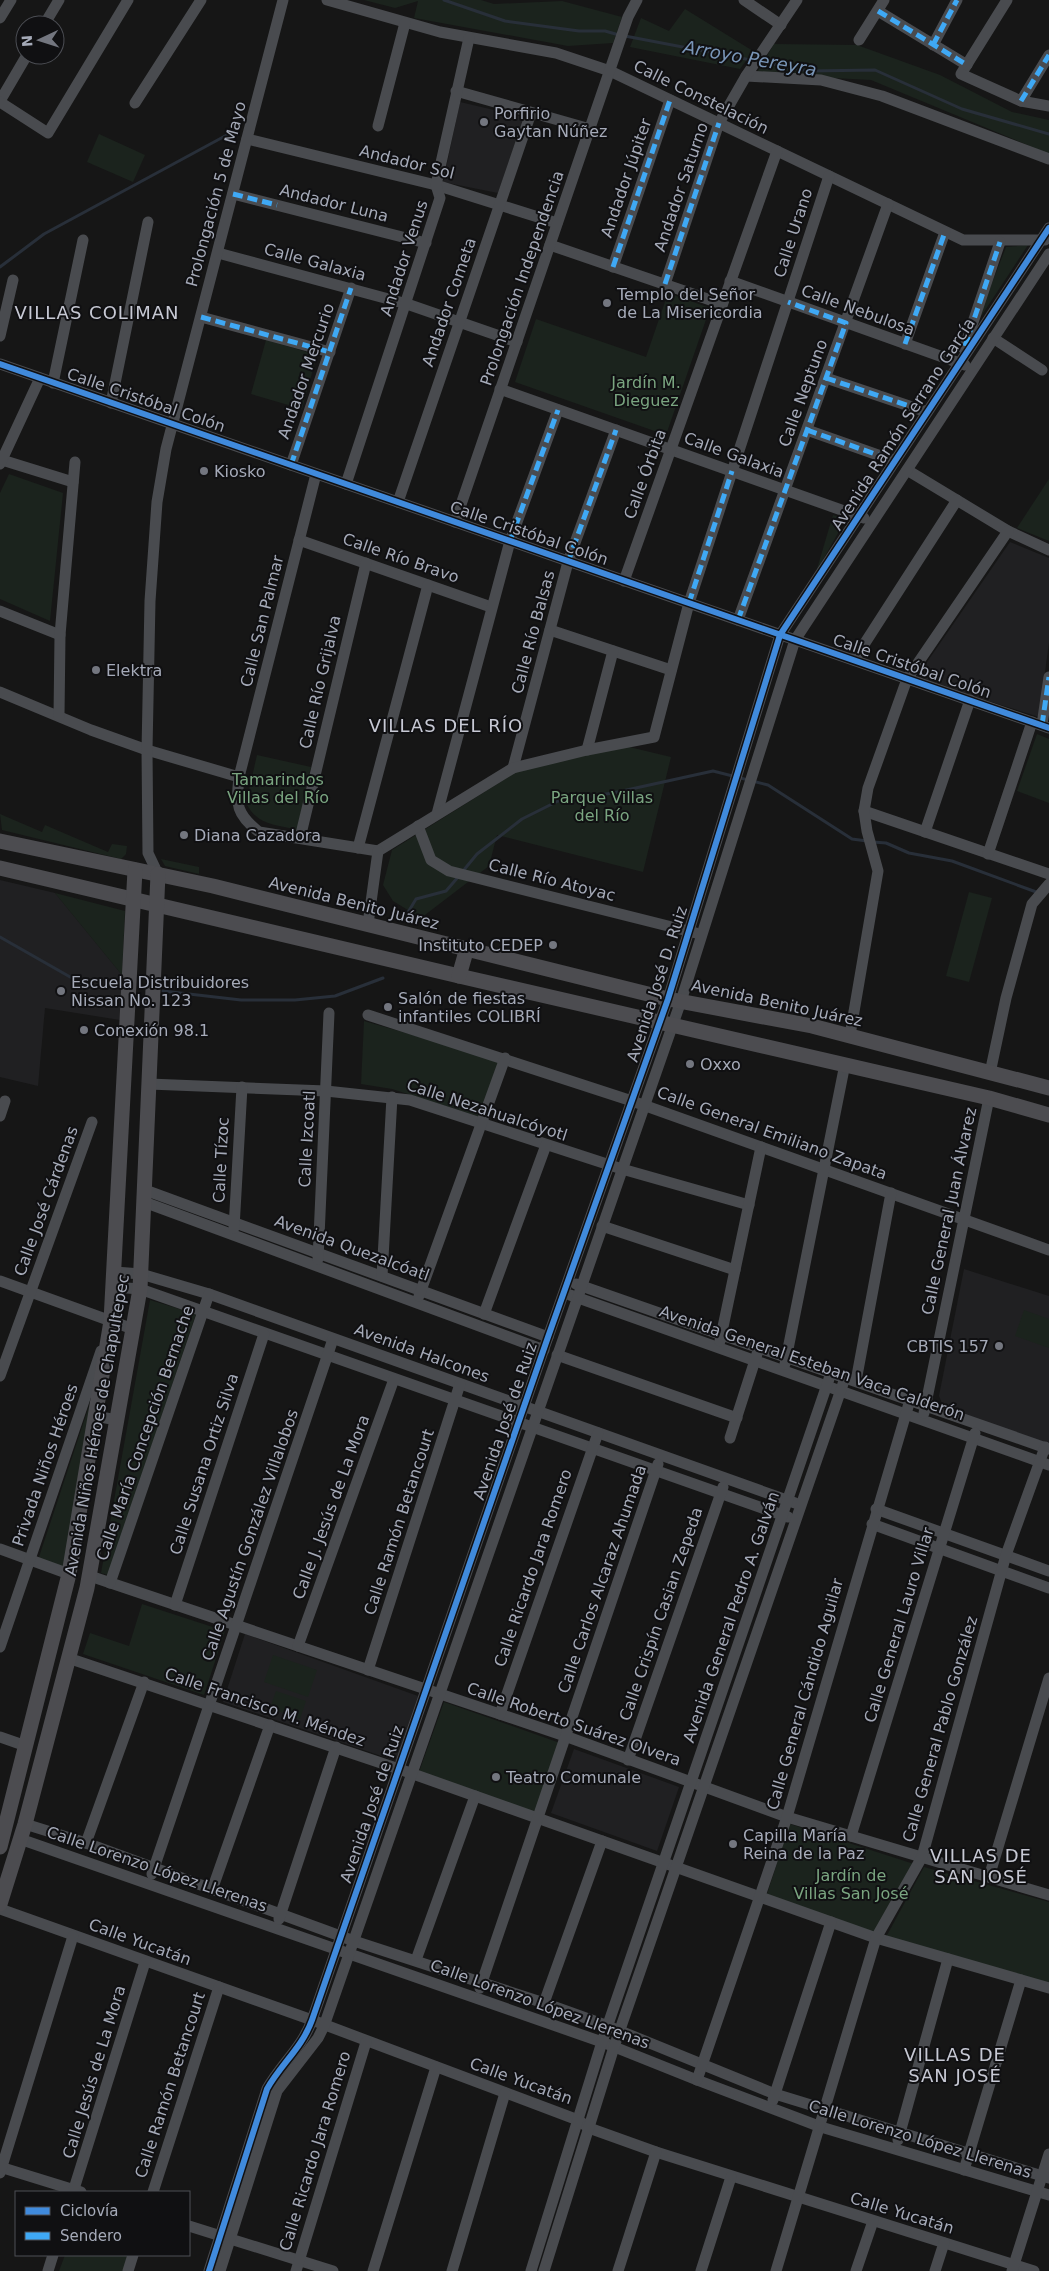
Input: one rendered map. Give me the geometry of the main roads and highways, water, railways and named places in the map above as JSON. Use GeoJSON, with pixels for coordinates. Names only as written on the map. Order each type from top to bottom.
{"type":"FeatureCollection","features":[{"type":"Feature","properties":{"kind":"main road","name":"Avenida Benito Juárez"},"geometry":{"type":"LineString","coordinates":[[0,841],[158,874],[675,1000],[850,1035],[1049,1088]]}},
{"type":"Feature","properties":{"kind":"main road"},"geometry":{"type":"LineString","coordinates":[[0,868],[990,1098],[1049,1114]]}},
{"type":"Feature","properties":{"kind":"main road","name":"Avenida Niños Héroes de Chapultepec"},"geometry":{"type":"LineString","coordinates":[[0,1847],[69,1574],[111,1321],[135,870]]}},
{"type":"Feature","properties":{"kind":"main road","name":"Avenida Niños Héroes de Chapultepec"},"geometry":{"type":"LineString","coordinates":[[0,1904],[25,1824],[90,1576],[141,1282],[158,874]]}},
{"type":"Feature","properties":{"kind":"main road"},"geometry":{"type":"LineString","coordinates":[[459,976],[467,948]]}},
{"type":"Feature","properties":{"kind":"waterway","name":"Arroyo Pereyra"},"geometry":{"type":"LineString","coordinates":[[444,0],[505,21],[579,31],[605,31],[619,35]]}},
{"type":"Feature","properties":{"kind":"waterway","name":"Arroyo Pereyra"},"geometry":{"type":"LineString","coordinates":[[625,36],[809,71],[875,70],[962,109],[1049,134]]}},
{"type":"Feature","properties":{"kind":"waterway"},"geometry":{"type":"LineString","coordinates":[[0,267],[44,234],[238,129]]}},
{"type":"Feature","properties":{"kind":"waterway"},"geometry":{"type":"LineString","coordinates":[[463,871],[477,854],[522,819],[558,801],[613,793],[713,771],[768,785],[852,839],[867,841]]}},
{"type":"Feature","properties":{"kind":"waterway"},"geometry":{"type":"LineString","coordinates":[[873,842],[886,843],[909,853],[952,861],[1039,893]]}},
{"type":"Feature","properties":{"kind":"waterway"},"geometry":{"type":"LineString","coordinates":[[404,919],[416,899],[446,891],[459,876]]}},
{"type":"Feature","properties":{"kind":"waterway"},"geometry":{"type":"LineString","coordinates":[[0,937],[86,986],[111,987]]}},
{"type":"Feature","properties":{"kind":"waterway"},"geometry":{"type":"LineString","coordinates":[[163,991],[241,1000],[295,1000],[335,996],[383,978]]}},
{"type":"Feature","properties":{"kind":"place","name":"Porfirio Gaytan Núñez"},"geometry":{"type":"Point","coordinates":[484,122]}},
{"type":"Feature","properties":{"kind":"place","name":"Templo del Señor de La Misericordia"},"geometry":{"type":"Point","coordinates":[607,303]}},
{"type":"Feature","properties":{"kind":"place","name":"Kiosko"},"geometry":{"type":"Point","coordinates":[204,471]}},
{"type":"Feature","properties":{"kind":"place","name":"Elektra"},"geometry":{"type":"Point","coordinates":[96,670]}},
{"type":"Feature","properties":{"kind":"place","name":"Diana Cazadora"},"geometry":{"type":"Point","coordinates":[184,835]}},
{"type":"Feature","properties":{"kind":"place","name":"Instituto CEDEP"},"geometry":{"type":"Point","coordinates":[553,945]}},
{"type":"Feature","properties":{"kind":"place","name":"Escuela Distribuidores Nissan No. 123"},"geometry":{"type":"Point","coordinates":[61,991]}},
{"type":"Feature","properties":{"kind":"place","name":"Salón de fiestas infantiles COLIBRÍ"},"geometry":{"type":"Point","coordinates":[388,1007]}},
{"type":"Feature","properties":{"kind":"place","name":"Conexión 98.1"},"geometry":{"type":"Point","coordinates":[84,1030]}},
{"type":"Feature","properties":{"kind":"place","name":"Oxxo"},"geometry":{"type":"Point","coordinates":[690,1064]}},
{"type":"Feature","properties":{"kind":"place","name":"CBTIS 157"},"geometry":{"type":"Point","coordinates":[999,1346]}},
{"type":"Feature","properties":{"kind":"place","name":"Teatro Comunale"},"geometry":{"type":"Point","coordinates":[496,1777]}},
{"type":"Feature","properties":{"kind":"place","name":"Capilla María Reina de la Paz"},"geometry":{"type":"Point","coordinates":[733,1844]}},
{"type":"Feature","properties":{"kind":"district","name":"VILLAS COLIMAN"},"geometry":{"type":"Point","coordinates":[97,312]}},
{"type":"Feature","properties":{"kind":"district","name":"VILLAS DEL RÍO"},"geometry":{"type":"Point","coordinates":[446,725]}},
{"type":"Feature","properties":{"kind":"district","name":"VILLAS DE SAN JOSÉ"},"geometry":{"type":"Point","coordinates":[981,1865]}},
{"type":"Feature","properties":{"kind":"district","name":"VILLAS DE SAN JOSÉ"},"geometry":{"type":"Point","coordinates":[955,2064]}},
{"type":"Feature","properties":{"kind":"park label","name":"Jardín M. Dieguez"},"geometry":{"type":"Point","coordinates":[646,391]}},
{"type":"Feature","properties":{"kind":"park label","name":"Tamarindos Villas del Río"},"geometry":{"type":"Point","coordinates":[278,788]}},
{"type":"Feature","properties":{"kind":"park label","name":"Parque Villas del Río"},"geometry":{"type":"Point","coordinates":[602,806]}},
{"type":"Feature","properties":{"kind":"park label","name":"Jardín de Villas San José"},"geometry":{"type":"Point","coordinates":[851,1884]}}]}
